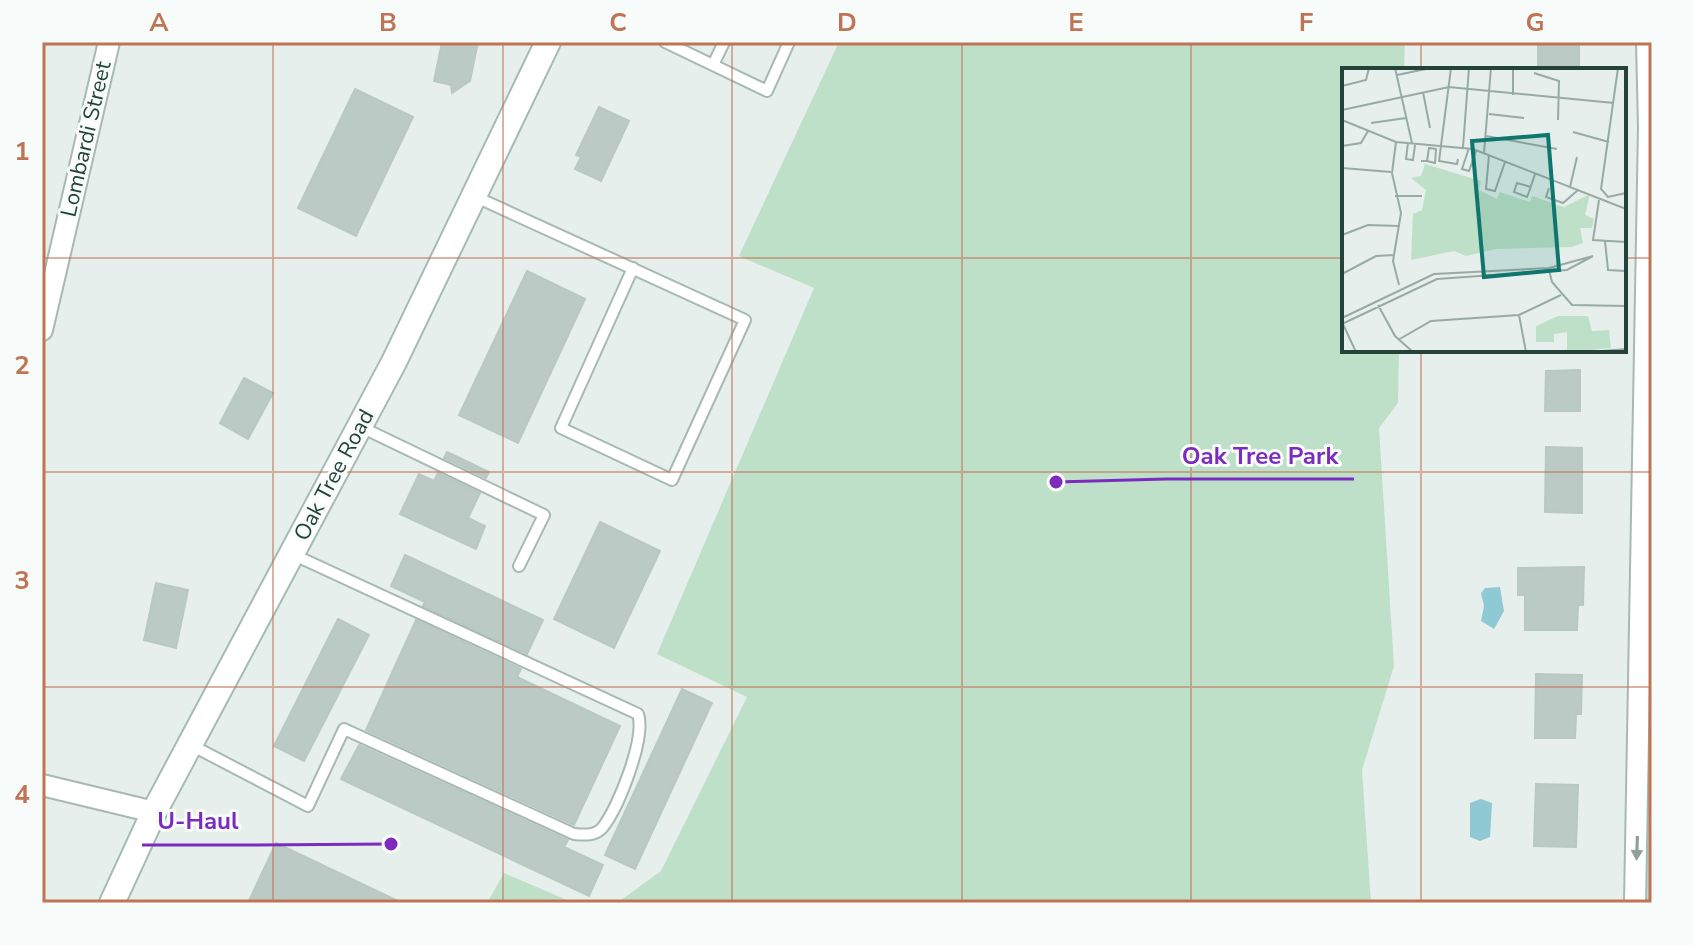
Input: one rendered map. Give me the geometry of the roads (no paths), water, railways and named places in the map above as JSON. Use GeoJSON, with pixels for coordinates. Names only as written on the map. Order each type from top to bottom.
{"type":"FeatureCollection","features":[{"type":"Feature","properties":{"kind":"main road","name":"Oak Tree Road"},"geometry":{"type":"LineString","coordinates":[[113,903],[154,812],[360,426],[476,197],[548,42]]}},
{"type":"Feature","properties":{"kind":"street","name":"Lombardi Street"},"geometry":{"type":"LineString","coordinates":[[42,330],[109,42]]}},
{"type":"Feature","properties":{"kind":"street"},"geometry":{"type":"LineString","coordinates":[[1635,903],[1645,815],[1650,127],[1647,42]]}},
{"type":"Feature","properties":{"kind":"street"},"geometry":{"type":"LineString","coordinates":[[42,785],[154,812]]}},
{"type":"Feature","properties":{"kind":"lane"},"geometry":{"type":"LineString","coordinates":[[665,42],[767,91],[789,42]]}},
{"type":"Feature","properties":{"kind":"lane"},"geometry":{"type":"LineString","coordinates":[[713,65],[724,42]]}},
{"type":"Feature","properties":{"kind":"lane"},"geometry":{"type":"LineString","coordinates":[[476,197],[633,268],[745,320],[672,480],[561,428],[633,268]]}},
{"type":"Feature","properties":{"kind":"lane"},"geometry":{"type":"LineString","coordinates":[[360,426],[544,515],[519,566]]}},
{"type":"Feature","properties":{"kind":"lane"},"geometry":{"type":"LineString","coordinates":[[191,745],[308,806],[344,729],[574,834],[590,835],[602,828],[636,755],[643,727],[638,714],[292,554]]}},
{"type":"Feature","properties":{"kind":"water"},"geometry":{"type":"Polygon","coordinates":[[[1500,587],[1504,611],[1494,629],[1481,621],[1484,606],[1481,593],[1485,588],[1500,587]]]}},
{"type":"Feature","properties":{"kind":"water"},"geometry":{"type":"Polygon","coordinates":[[[1481,799],[1492,803],[1490,837],[1480,841],[1470,837],[1470,803],[1481,799]]]}},
{"type":"Feature","properties":{"kind":"place","name":"Oak Tree Park"},"geometry":{"type":"Point","coordinates":[1056,482]}},
{"type":"Feature","properties":{"kind":"place","name":"U-Haul"},"geometry":{"type":"Point","coordinates":[391,844]}}]}
